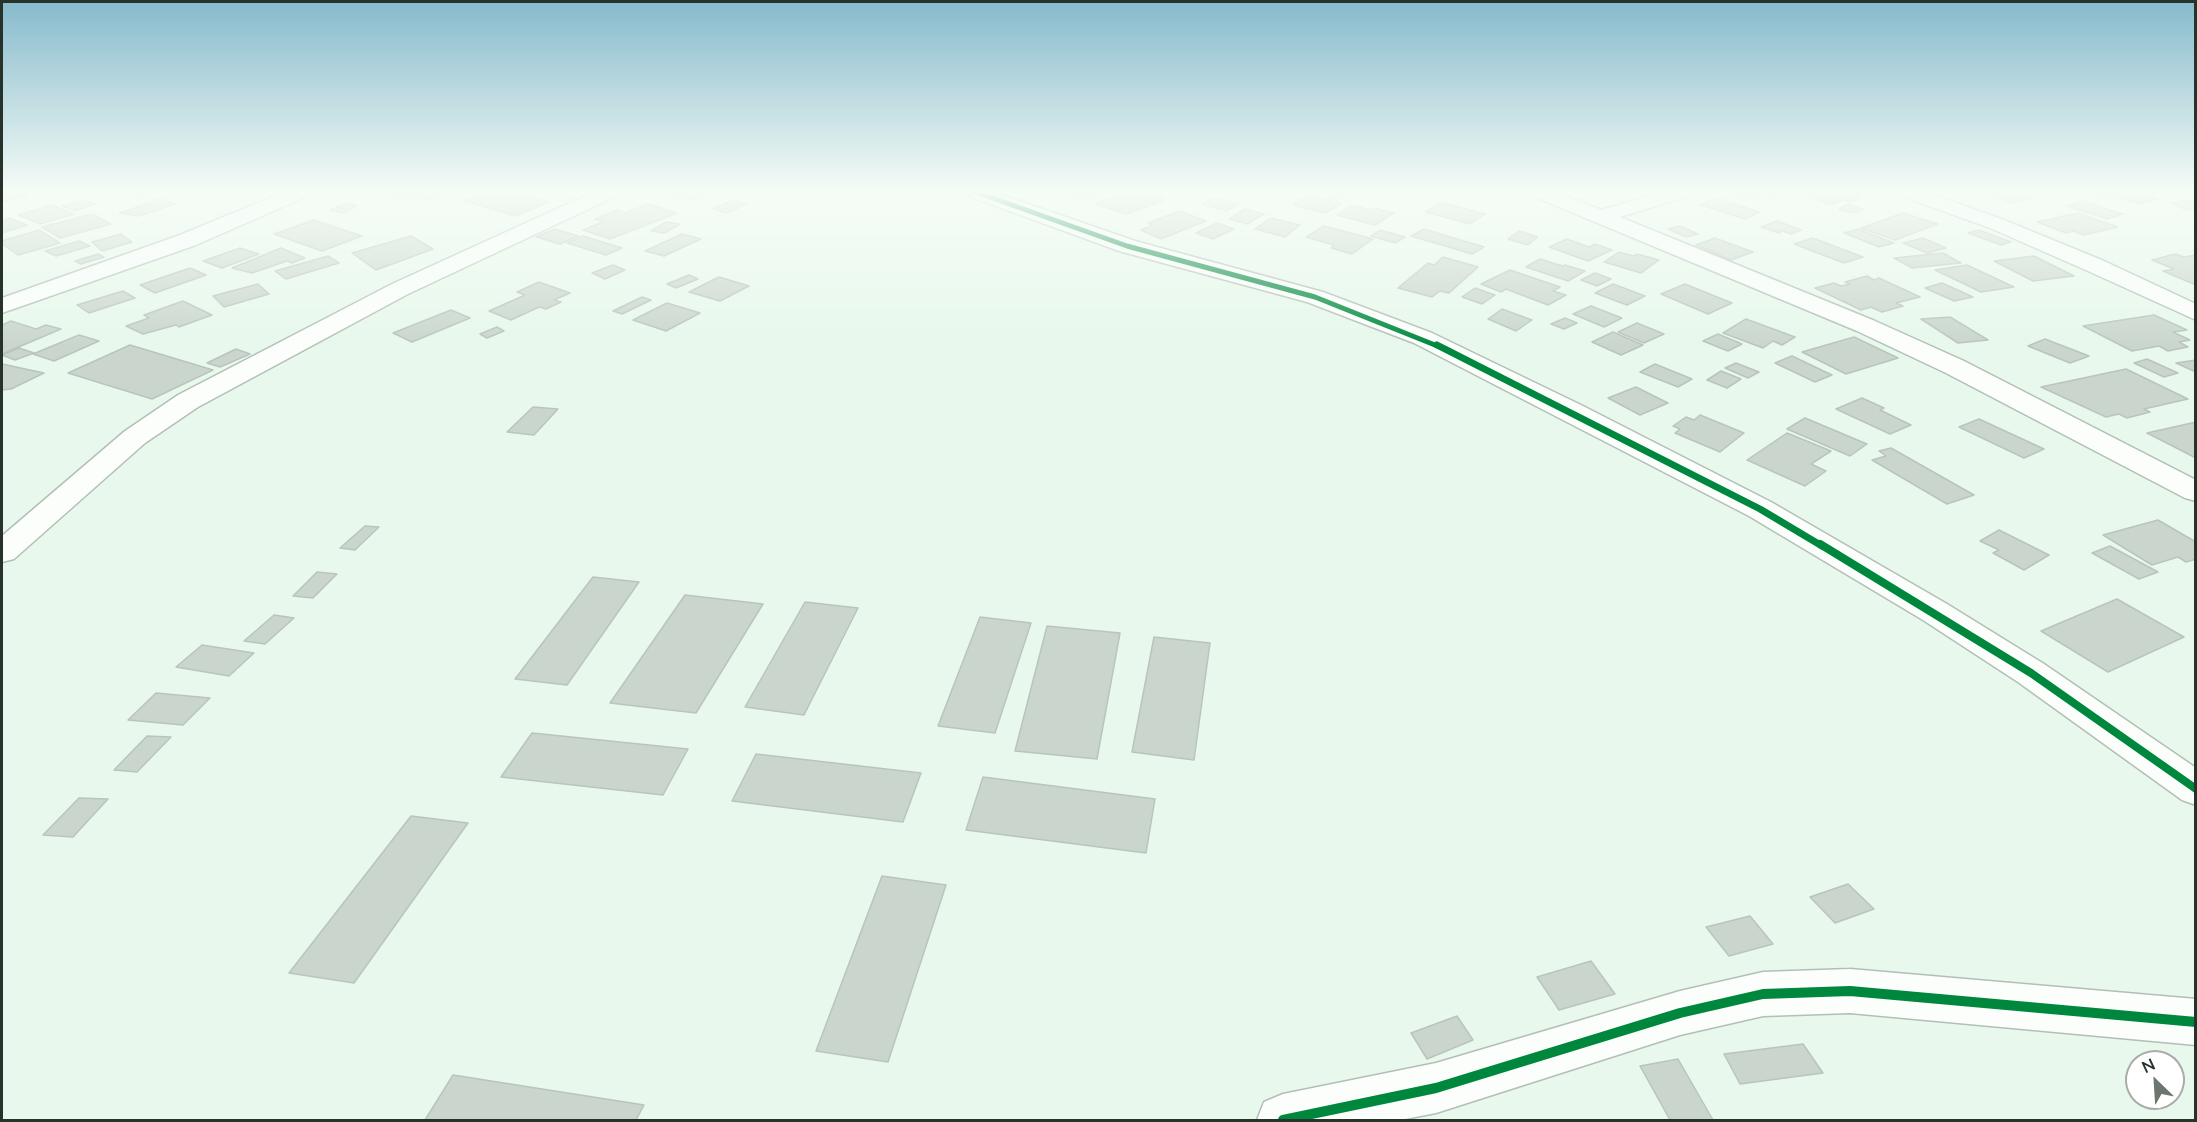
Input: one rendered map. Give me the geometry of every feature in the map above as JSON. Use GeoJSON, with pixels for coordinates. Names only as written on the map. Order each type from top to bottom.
{"type":"FeatureCollection","features":[{"type":"Feature","properties":{"kind":"street"},"geometry":{"type":"LineString","coordinates":[[2,306],[181,242]]}},
{"type":"Feature","properties":{"kind":"street"},"geometry":{"type":"LineString","coordinates":[[2,552],[135,437],[189,401],[278,351],[400,289],[501,242]]}},
{"type":"Feature","properties":{"kind":"street"},"geometry":{"type":"LineString","coordinates":[[1116,242],[1315,297],[1423,338],[1574,412],[1761,509],[1935,612],[2031,673],[2196,789]]}},
{"type":"Feature","properties":{"kind":"street"},"geometry":{"type":"LineString","coordinates":[[1667,242],[1788,292],[1955,367],[2196,492]]}},
{"type":"Feature","properties":{"kind":"street"},"geometry":{"type":"LineString","coordinates":[[2040,242],[2196,313]]}},
{"type":"Feature","properties":{"kind":"street"},"geometry":{"type":"LineString","coordinates":[[1283,1120],[1436,1088],[1680,1013],[1763,994],[1850,991],[2196,1022]]}},
{"type":"Feature","properties":{"kind":"building"},"geometry":{"type":"Polygon","coordinates":[[[2,242],[60,243],[18,255],[2,242]]]}},
{"type":"Feature","properties":{"kind":"building"},"geometry":{"type":"Polygon","coordinates":[[[74,242],[90,246],[56,256],[45,251],[74,242]]]}},
{"type":"Feature","properties":{"kind":"building"},"geometry":{"type":"Polygon","coordinates":[[[92,242],[131,242],[102,251],[92,242]]]}},
{"type":"Feature","properties":{"kind":"building"},"geometry":{"type":"Polygon","coordinates":[[[298,242],[345,242],[322,251],[298,242]]]}},
{"type":"Feature","properties":{"kind":"building"},"geometry":{"type":"Polygon","coordinates":[[[389,242],[422,242],[433,249],[376,270],[352,253],[389,242]]]}},
{"type":"Feature","properties":{"kind":"building"},"geometry":{"type":"Polygon","coordinates":[[[604,242],[622,248],[606,255],[567,243],[604,242]]]}},
{"type":"Feature","properties":{"kind":"building"},"geometry":{"type":"Polygon","coordinates":[[[664,242],[694,242],[664,256],[645,251],[664,242]]]}},
{"type":"Feature","properties":{"kind":"building"},"geometry":{"type":"Polygon","coordinates":[[[1325,242],[1368,242],[1352,254],[1331,248],[1334,245],[1325,242]]]}},
{"type":"Feature","properties":{"kind":"building"},"geometry":{"type":"Polygon","coordinates":[[[1433,242],[1469,242],[1484,247],[1472,254],[1433,242]]]}},
{"type":"Feature","properties":{"kind":"building"},"geometry":{"type":"Polygon","coordinates":[[[1559,242],[1576,242],[1589,247],[1595,244],[1612,250],[1588,261],[1549,247],[1559,242]]]}},
{"type":"Feature","properties":{"kind":"building"},"geometry":{"type":"Polygon","coordinates":[[[1703,242],[1727,242],[1753,252],[1731,260],[1696,245],[1703,242]]]}},
{"type":"Feature","properties":{"kind":"building"},"geometry":{"type":"Polygon","coordinates":[[[1824,242],[1863,257],[1844,263],[1794,244],[1824,242]]]}},
{"type":"Feature","properties":{"kind":"building"},"geometry":{"type":"Polygon","coordinates":[[[1867,242],[1894,243],[1879,247],[1867,242]]]}},
{"type":"Feature","properties":{"kind":"building"},"geometry":{"type":"Polygon","coordinates":[[[1933,242],[1946,248],[1927,253],[1903,243],[1933,242]]]}},
{"type":"Feature","properties":{"kind":"building"},"geometry":{"type":"Polygon","coordinates":[[[240,248],[259,254],[222,268],[203,261],[240,248]]]}},
{"type":"Feature","properties":{"kind":"building"},"geometry":{"type":"Polygon","coordinates":[[[281,248],[305,258],[292,263],[287,261],[252,273],[232,268],[281,248]]]}},
{"type":"Feature","properties":{"kind":"building"},"geometry":{"type":"Polygon","coordinates":[[[1619,252],[1659,260],[1641,273],[1604,262],[1619,252]]]}},
{"type":"Feature","properties":{"kind":"building"},"geometry":{"type":"Polygon","coordinates":[[[1943,253],[1961,263],[1912,268],[1894,258],[1943,253]]]}},
{"type":"Feature","properties":{"kind":"building"},"geometry":{"type":"Polygon","coordinates":[[[98,254],[104,257],[81,264],[75,261],[98,254]]]}},
{"type":"Feature","properties":{"kind":"building"},"geometry":{"type":"Polygon","coordinates":[[[2175,254],[2184,257],[2196,255],[2196,285],[2163,271],[2174,269],[2152,260],[2175,254]]]}},
{"type":"Feature","properties":{"kind":"building"},"geometry":{"type":"Polygon","coordinates":[[[328,256],[339,263],[286,279],[275,271],[328,256]]]}},
{"type":"Feature","properties":{"kind":"building"},"geometry":{"type":"Polygon","coordinates":[[[2034,256],[2074,276],[2033,281],[1994,261],[2034,256]]]}},
{"type":"Feature","properties":{"kind":"building"},"geometry":{"type":"Polygon","coordinates":[[[1443,257],[1478,267],[1449,293],[1440,291],[1432,297],[1398,288],[1428,263],[1434,265],[1443,257]]]}},
{"type":"Feature","properties":{"kind":"building"},"geometry":{"type":"Polygon","coordinates":[[[1540,259],[1585,271],[1568,281],[1526,267],[1540,259]]]}},
{"type":"Feature","properties":{"kind":"building"},"geometry":{"type":"Polygon","coordinates":[[[613,265],[625,270],[605,279],[592,273],[613,265]]]}},
{"type":"Feature","properties":{"kind":"building"},"geometry":{"type":"Polygon","coordinates":[[[1967,265],[2014,287],[1981,292],[1935,270],[1967,265]]]}},
{"type":"Feature","properties":{"kind":"building"},"geometry":{"type":"Polygon","coordinates":[[[190,268],[206,275],[155,293],[140,285],[190,268]]]}},
{"type":"Feature","properties":{"kind":"building"},"geometry":{"type":"Polygon","coordinates":[[[1510,270],[1560,287],[1553,291],[1566,295],[1548,305],[1506,289],[1501,292],[1481,284],[1510,270]]]}},
{"type":"Feature","properties":{"kind":"building"},"geometry":{"type":"Polygon","coordinates":[[[1595,273],[1611,279],[1597,286],[1581,280],[1595,273]]]}},
{"type":"Feature","properties":{"kind":"building"},"geometry":{"type":"Polygon","coordinates":[[[689,275],[698,279],[676,288],[667,284],[689,275]]]}},
{"type":"Feature","properties":{"kind":"building"},"geometry":{"type":"Polygon","coordinates":[[[1867,276],[1874,280],[1879,278],[1920,297],[1896,303],[1903,306],[1882,312],[1871,307],[1861,310],[1815,288],[1834,283],[1841,286],[1850,284],[1845,282],[1867,276]]]}},
{"type":"Feature","properties":{"kind":"building"},"geometry":{"type":"Polygon","coordinates":[[[719,277],[749,286],[720,301],[689,292],[719,277]]]}},
{"type":"Feature","properties":{"kind":"building"},"geometry":{"type":"Polygon","coordinates":[[[539,282],[570,293],[554,300],[561,302],[546,309],[539,307],[511,320],[489,311],[525,295],[517,292],[539,282]]]}},
{"type":"Feature","properties":{"kind":"building"},"geometry":{"type":"Polygon","coordinates":[[[1942,283],[1973,297],[1954,301],[1925,288],[1942,283]]]}},
{"type":"Feature","properties":{"kind":"building"},"geometry":{"type":"Polygon","coordinates":[[[258,284],[269,294],[224,307],[213,296],[258,284]]]}},
{"type":"Feature","properties":{"kind":"building"},"geometry":{"type":"Polygon","coordinates":[[[1613,284],[1645,296],[1627,305],[1595,293],[1613,284]]]}},
{"type":"Feature","properties":{"kind":"building"},"geometry":{"type":"Polygon","coordinates":[[[1685,284],[1732,303],[1708,314],[1661,294],[1685,284]]]}},
{"type":"Feature","properties":{"kind":"building"},"geometry":{"type":"Polygon","coordinates":[[[1475,288],[1495,295],[1482,304],[1462,297],[1475,288]]]}},
{"type":"Feature","properties":{"kind":"building"},"geometry":{"type":"Polygon","coordinates":[[[123,291],[135,298],[89,313],[77,305],[123,291]]]}},
{"type":"Feature","properties":{"kind":"building"},"geometry":{"type":"Polygon","coordinates":[[[642,297],[651,300],[622,314],[613,311],[642,297]]]}},
{"type":"Feature","properties":{"kind":"building"},"geometry":{"type":"Polygon","coordinates":[[[183,301],[212,315],[179,327],[176,325],[143,334],[126,326],[149,318],[144,315],[183,301]]]}},
{"type":"Feature","properties":{"kind":"building"},"geometry":{"type":"Polygon","coordinates":[[[667,303],[700,313],[666,331],[633,320],[667,303]]]}},
{"type":"Feature","properties":{"kind":"building"},"geometry":{"type":"Polygon","coordinates":[[[1591,306],[1622,318],[1604,327],[1573,314],[1591,306]]]}},
{"type":"Feature","properties":{"kind":"building"},"geometry":{"type":"Polygon","coordinates":[[[1502,309],[1532,320],[1516,331],[1488,319],[1502,309]]]}},
{"type":"Feature","properties":{"kind":"building"},"geometry":{"type":"Polygon","coordinates":[[[451,310],[470,318],[412,342],[393,333],[451,310]]]}},
{"type":"Feature","properties":{"kind":"building"},"geometry":{"type":"Polygon","coordinates":[[[2154,315],[2187,330],[2173,332],[2190,340],[2179,342],[2188,347],[2168,351],[2159,346],[2132,351],[2083,326],[2154,315]]]}},
{"type":"Feature","properties":{"kind":"building"},"geometry":{"type":"Polygon","coordinates":[[[1950,317],[1988,340],[1958,343],[1921,319],[1950,317]]]}},
{"type":"Feature","properties":{"kind":"building"},"geometry":{"type":"Polygon","coordinates":[[[1565,318],[1577,323],[1564,329],[1551,324],[1565,318]]]}},
{"type":"Feature","properties":{"kind":"building"},"geometry":{"type":"Polygon","coordinates":[[[1746,319],[1795,337],[1782,345],[1773,341],[1763,348],[1723,333],[1746,319]]]}},
{"type":"Feature","properties":{"kind":"building"},"geometry":{"type":"Polygon","coordinates":[[[11,321],[36,329],[46,325],[61,329],[2,354],[2,325],[11,321]]]}},
{"type":"Feature","properties":{"kind":"building"},"geometry":{"type":"Polygon","coordinates":[[[1637,323],[1664,334],[1644,343],[1618,332],[1637,323]]]}},
{"type":"Feature","properties":{"kind":"building"},"geometry":{"type":"Polygon","coordinates":[[[497,327],[504,331],[487,338],[480,334],[497,327]]]}},
{"type":"Feature","properties":{"kind":"building"},"geometry":{"type":"Polygon","coordinates":[[[1613,332],[1643,345],[1621,355],[1592,342],[1613,332]]]}},
{"type":"Feature","properties":{"kind":"building"},"geometry":{"type":"Polygon","coordinates":[[[1718,334],[1742,344],[1728,351],[1703,341],[1718,334]]]}},
{"type":"Feature","properties":{"kind":"building"},"geometry":{"type":"Polygon","coordinates":[[[79,335],[99,341],[54,361],[33,354],[79,335]]]}},
{"type":"Feature","properties":{"kind":"building"},"geometry":{"type":"Polygon","coordinates":[[[1854,337],[1898,358],[1846,374],[1802,352],[1854,337]]]}},
{"type":"Feature","properties":{"kind":"building"},"geometry":{"type":"Polygon","coordinates":[[[2045,339],[2089,356],[2070,363],[2028,346],[2045,339]]]}},
{"type":"Feature","properties":{"kind":"building"},"geometry":{"type":"Polygon","coordinates":[[[130,345],[213,370],[152,399],[68,373],[130,345]]]}},
{"type":"Feature","properties":{"kind":"building"},"geometry":{"type":"Polygon","coordinates":[[[19,348],[34,353],[15,360],[2,355],[19,348]]]}},
{"type":"Feature","properties":{"kind":"building"},"geometry":{"type":"Polygon","coordinates":[[[236,349],[250,354],[220,367],[207,363],[236,349]]]}},
{"type":"Feature","properties":{"kind":"building"},"geometry":{"type":"Polygon","coordinates":[[[1792,356],[1832,375],[1815,382],[1775,363],[1792,356]]]}},
{"type":"Feature","properties":{"kind":"building"},"geometry":{"type":"Polygon","coordinates":[[[2147,359],[2178,373],[2164,377],[2134,363],[2147,359]]]}},
{"type":"Feature","properties":{"kind":"building"},"geometry":{"type":"Polygon","coordinates":[[[2196,360],[2196,372],[2176,363],[2196,360]]]}},
{"type":"Feature","properties":{"kind":"building"},"geometry":{"type":"Polygon","coordinates":[[[1736,363],[1759,372],[1748,378],[1725,368],[1736,363]]]}},
{"type":"Feature","properties":{"kind":"building"},"geometry":{"type":"Polygon","coordinates":[[[2,364],[44,373],[11,389],[2,390],[2,364]]]}},
{"type":"Feature","properties":{"kind":"building"},"geometry":{"type":"Polygon","coordinates":[[[1655,364],[1692,379],[1678,387],[1640,372],[1655,364]]]}},
{"type":"Feature","properties":{"kind":"building"},"geometry":{"type":"Polygon","coordinates":[[[2126,369],[2188,399],[2144,409],[2150,412],[2127,418],[2119,414],[2106,417],[2041,387],[2126,369]]]}},
{"type":"Feature","properties":{"kind":"building"},"geometry":{"type":"Polygon","coordinates":[[[1721,371],[1741,379],[1727,388],[1707,380],[1721,371]]]}},
{"type":"Feature","properties":{"kind":"building"},"geometry":{"type":"Polygon","coordinates":[[[1636,387],[1668,403],[1640,415],[1608,398],[1636,387]]]}},
{"type":"Feature","properties":{"kind":"building"},"geometry":{"type":"Polygon","coordinates":[[[1862,398],[1884,408],[1880,410],[1911,425],[1890,434],[1836,409],[1862,398]]]}},
{"type":"Feature","properties":{"kind":"building"},"geometry":{"type":"Polygon","coordinates":[[[533,407],[558,409],[534,435],[507,432],[533,407]]]}},
{"type":"Feature","properties":{"kind":"building"},"geometry":{"type":"Polygon","coordinates":[[[1700,415],[1744,433],[1720,452],[1675,433],[1680,429],[1673,426],[1686,417],[1694,420],[1700,415]]]}},
{"type":"Feature","properties":{"kind":"building"},"geometry":{"type":"Polygon","coordinates":[[[1805,418],[1867,444],[1850,456],[1787,429],[1805,418]]]}},
{"type":"Feature","properties":{"kind":"building"},"geometry":{"type":"Polygon","coordinates":[[[1979,419],[2044,449],[2024,458],[1959,427],[1979,419]]]}},
{"type":"Feature","properties":{"kind":"building"},"geometry":{"type":"Polygon","coordinates":[[[2196,422],[2196,458],[2147,433],[2196,422]]]}},
{"type":"Feature","properties":{"kind":"building"},"geometry":{"type":"Polygon","coordinates":[[[1787,433],[1831,451],[1811,464],[1826,471],[1805,486],[1747,460],[1787,433]]]}},
{"type":"Feature","properties":{"kind":"building"},"geometry":{"type":"Polygon","coordinates":[[[1891,448],[1974,495],[1947,504],[1872,460],[1886,456],[1879,451],[1891,448]]]}},
{"type":"Feature","properties":{"kind":"building"},"geometry":{"type":"Polygon","coordinates":[[[2158,520],[2196,542],[2196,559],[2186,562],[2178,557],[2152,565],[2103,535],[2158,520]]]}},
{"type":"Feature","properties":{"kind":"building"},"geometry":{"type":"Polygon","coordinates":[[[365,526],[379,527],[355,550],[340,548],[365,526]]]}},
{"type":"Feature","properties":{"kind":"building"},"geometry":{"type":"Polygon","coordinates":[[[1999,530],[2049,555],[2024,570],[1993,553],[1999,550],[1980,541],[1999,530]]]}},
{"type":"Feature","properties":{"kind":"building"},"geometry":{"type":"Polygon","coordinates":[[[2110,546],[2158,572],[2139,579],[2092,553],[2110,546]]]}},
{"type":"Feature","properties":{"kind":"building"},"geometry":{"type":"Polygon","coordinates":[[[317,572],[337,574],[313,598],[293,596],[317,572]]]}},
{"type":"Feature","properties":{"kind":"building"},"geometry":{"type":"Polygon","coordinates":[[[593,577],[639,582],[567,685],[515,679],[593,577]]]}},
{"type":"Feature","properties":{"kind":"building"},"geometry":{"type":"Polygon","coordinates":[[[685,595],[763,604],[696,713],[610,703],[685,595]]]}},
{"type":"Feature","properties":{"kind":"building"},"geometry":{"type":"Polygon","coordinates":[[[2117,599],[2184,637],[2108,672],[2041,631],[2117,599]]]}},
{"type":"Feature","properties":{"kind":"building"},"geometry":{"type":"Polygon","coordinates":[[[805,602],[858,608],[804,715],[745,707],[805,602]]]}},
{"type":"Feature","properties":{"kind":"building"},"geometry":{"type":"Polygon","coordinates":[[[274,615],[294,618],[265,644],[244,641],[274,615]]]}},
{"type":"Feature","properties":{"kind":"building"},"geometry":{"type":"Polygon","coordinates":[[[980,617],[1031,623],[995,733],[938,726],[980,617]]]}},
{"type":"Feature","properties":{"kind":"building"},"geometry":{"type":"Polygon","coordinates":[[[1047,626],[1120,633],[1097,759],[1015,751],[1047,626]]]}},
{"type":"Feature","properties":{"kind":"building"},"geometry":{"type":"Polygon","coordinates":[[[1154,637],[1210,643],[1194,760],[1132,752],[1154,637]]]}},
{"type":"Feature","properties":{"kind":"building"},"geometry":{"type":"Polygon","coordinates":[[[202,645],[254,653],[229,676],[176,667],[202,645]]]}},
{"type":"Feature","properties":{"kind":"building"},"geometry":{"type":"Polygon","coordinates":[[[156,693],[210,698],[183,725],[128,720],[156,693]]]}},
{"type":"Feature","properties":{"kind":"building"},"geometry":{"type":"Polygon","coordinates":[[[532,733],[688,749],[663,795],[501,777],[532,733]]]}},
{"type":"Feature","properties":{"kind":"building"},"geometry":{"type":"Polygon","coordinates":[[[147,736],[171,737],[137,772],[114,770],[147,736]]]}},
{"type":"Feature","properties":{"kind":"building"},"geometry":{"type":"Polygon","coordinates":[[[756,754],[921,773],[903,822],[732,801],[756,754]]]}},
{"type":"Feature","properties":{"kind":"building"},"geometry":{"type":"Polygon","coordinates":[[[983,777],[1155,799],[1146,853],[966,830],[983,777]]]}},
{"type":"Feature","properties":{"kind":"building"},"geometry":{"type":"Polygon","coordinates":[[[79,798],[108,799],[73,837],[43,835],[79,798]]]}},
{"type":"Feature","properties":{"kind":"building"},"geometry":{"type":"Polygon","coordinates":[[[411,816],[468,823],[354,983],[289,973],[411,816]]]}},
{"type":"Feature","properties":{"kind":"building"},"geometry":{"type":"Polygon","coordinates":[[[882,876],[946,885],[888,1062],[816,1051],[882,876]]]}},
{"type":"Feature","properties":{"kind":"building"},"geometry":{"type":"Polygon","coordinates":[[[1848,884],[1874,909],[1835,923],[1810,897],[1848,884]]]}},
{"type":"Feature","properties":{"kind":"building"},"geometry":{"type":"Polygon","coordinates":[[[1750,916],[1773,944],[1729,956],[1706,927],[1750,916]]]}},
{"type":"Feature","properties":{"kind":"building"},"geometry":{"type":"Polygon","coordinates":[[[1591,961],[1615,994],[1559,1010],[1537,977],[1591,961]]]}},
{"type":"Feature","properties":{"kind":"building"},"geometry":{"type":"Polygon","coordinates":[[[1457,1016],[1473,1040],[1427,1059],[1411,1033],[1457,1016]]]}},
{"type":"Feature","properties":{"kind":"building"},"geometry":{"type":"Polygon","coordinates":[[[1803,1044],[1823,1073],[1740,1084],[1724,1054],[1803,1044]]]}},
{"type":"Feature","properties":{"kind":"building"},"geometry":{"type":"Polygon","coordinates":[[[1678,1059],[1713,1120],[1670,1120],[1640,1066],[1678,1059]]]}},
{"type":"Feature","properties":{"kind":"building"},"geometry":{"type":"Polygon","coordinates":[[[453,1075],[644,1105],[636,1120],[425,1120],[453,1075]]]}},
{"type":"Feature","properties":{"kind":"cycle path"},"geometry":{"type":"LineString","coordinates":[[1117,242],[1315,297],[1423,338],[1573,412],[1760,509],[1935,612],[2031,673],[2196,789]]}},
{"type":"Feature","properties":{"kind":"cycle path"},"geometry":{"type":"LineString","coordinates":[[1283,1120],[1436,1088],[1680,1013],[1763,994],[1850,991],[2196,1022]]}}]}
